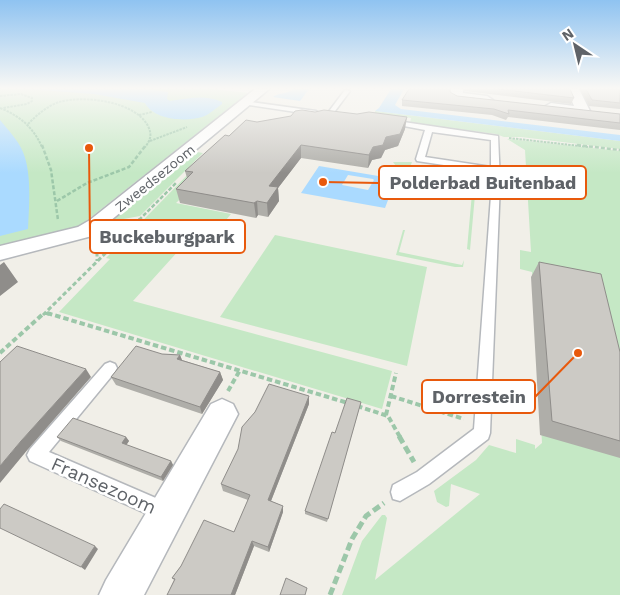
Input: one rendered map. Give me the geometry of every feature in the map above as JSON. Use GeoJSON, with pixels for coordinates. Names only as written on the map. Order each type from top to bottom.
{"type":"FeatureCollection","features":[{"type":"Feature","properties":{"kind":"street","name":"Zweedsezoom"},"geometry":{"type":"LineString","coordinates":[[0,253],[85,232],[227,117]]}},
{"type":"Feature","properties":{"kind":"street","name":"Fransezoom"},"geometry":{"type":"LineString","coordinates":[[121,595],[222,414]]}},
{"type":"Feature","properties":{"kind":"lane"},"geometry":{"type":"LineString","coordinates":[[385,122],[495,138],[496,192],[482,433],[424,478],[400,492]]}},
{"type":"Feature","properties":{"kind":"lane"},"geometry":{"type":"LineString","coordinates":[[429,129],[420,159],[495,170]]}},
{"type":"Feature","properties":{"kind":"lane","name":"Fransezoom"},"geometry":{"type":"LineString","coordinates":[[110,368],[36,455],[167,513]]}},
{"type":"Feature","properties":{"kind":"path"},"geometry":{"type":"LineString","coordinates":[[20,117],[28,124],[47,158],[57,201],[59,238]]}},
{"type":"Feature","properties":{"kind":"path"},"geometry":{"type":"LineString","coordinates":[[28,124],[36,117]]}},
{"type":"Feature","properties":{"kind":"path"},"geometry":{"type":"LineString","coordinates":[[57,201],[87,183],[129,167],[138,158],[150,141],[151,131],[139,117]]}},
{"type":"Feature","properties":{"kind":"path"},"geometry":{"type":"LineString","coordinates":[[495,138],[520,138],[620,150]]}},
{"type":"Feature","properties":{"kind":"path"},"geometry":{"type":"LineString","coordinates":[[0,353],[44,313],[178,181]]}},
{"type":"Feature","properties":{"kind":"path"},"geometry":{"type":"LineString","coordinates":[[44,313],[386,415],[424,478]]}},
{"type":"Feature","properties":{"kind":"path"},"geometry":{"type":"LineString","coordinates":[[386,415],[396,373]]}},
{"type":"Feature","properties":{"kind":"path"},"geometry":{"type":"LineString","coordinates":[[391,396],[467,420]]}},
{"type":"Feature","properties":{"kind":"path"},"geometry":{"type":"LineString","coordinates":[[330,595],[352,538],[366,516],[400,492]]}},
{"type":"Feature","properties":{"kind":"green space"},"geometry":{"type":"Polygon","coordinates":[[[0,117],[218,117],[81,225],[0,246],[0,117]]]}},
{"type":"Feature","properties":{"kind":"green space"},"geometry":{"type":"Polygon","coordinates":[[[402,117],[422,117],[620,141],[620,149],[521,137],[504,137],[496,134],[410,123],[411,118],[402,117]]]}},
{"type":"Feature","properties":{"kind":"green space"},"geometry":{"type":"Polygon","coordinates":[[[507,139],[620,151],[620,595],[342,595],[362,541],[382,515],[385,515],[387,518],[375,580],[480,494],[451,484],[449,506],[446,507],[437,502],[434,491],[476,460],[489,445],[516,453],[516,439],[535,445],[535,449],[542,443],[532,272],[520,269],[520,250],[531,252],[525,150],[507,139]]]}},
{"type":"Feature","properties":{"kind":"green space"},"geometry":{"type":"Polygon","coordinates":[[[197,152],[203,153],[140,216],[107,222],[187,155],[197,152]]]}},
{"type":"Feature","properties":{"kind":"green space"},"geometry":{"type":"Polygon","coordinates":[[[203,159],[194,186],[176,203],[231,214],[217,231],[200,227],[133,301],[392,371],[382,409],[59,312],[110,259],[106,258],[203,159]]]}},
{"type":"Feature","properties":{"kind":"green space"},"geometry":{"type":"Polygon","coordinates":[[[393,162],[412,162],[410,167],[456,174],[456,179],[419,173],[417,175],[395,173],[390,169],[396,166],[393,162]]]}},
{"type":"Feature","properties":{"kind":"green space"},"geometry":{"type":"Polygon","coordinates":[[[469,170],[481,173],[489,179],[489,185],[476,184],[470,250],[467,249],[473,182],[465,180],[469,170]]]}},
{"type":"Feature","properties":{"kind":"green space"},"geometry":{"type":"Polygon","coordinates":[[[136,220],[101,251],[100,243],[94,232],[103,225],[136,220]]]}},
{"type":"Feature","properties":{"kind":"green space"},"geometry":{"type":"Polygon","coordinates":[[[403,230],[405,230],[399,252],[462,265],[464,260],[463,267],[396,255],[403,230]]]}},
{"type":"Feature","properties":{"kind":"green space"},"geometry":{"type":"Polygon","coordinates":[[[275,235],[427,267],[407,366],[220,317],[275,235]]]}},
{"type":"Feature","properties":{"kind":"water"},"geometry":{"type":"Polygon","coordinates":[[[166,117],[202,117],[195,119],[166,117]]]}},
{"type":"Feature","properties":{"kind":"water"},"geometry":{"type":"Polygon","coordinates":[[[422,117],[466,117],[620,135],[620,141],[422,117]]]}},
{"type":"Feature","properties":{"kind":"water"},"geometry":{"type":"Polygon","coordinates":[[[0,120],[16,139],[23,152],[28,170],[29,190],[28,229],[0,236],[0,120]]]}},
{"type":"Feature","properties":{"kind":"water"},"geometry":{"type":"Polygon","coordinates":[[[319,166],[396,179],[385,208],[301,193],[319,166]],[[348,175],[342,185],[368,190],[373,179],[348,175]]]}},
{"type":"Feature","properties":{"kind":"building"},"geometry":{"type":"Polygon","coordinates":[[[287,117],[407,117],[400,134],[386,137],[383,145],[373,147],[369,155],[301,145],[269,186],[278,187],[267,203],[257,201],[254,203],[176,189],[193,172],[185,171],[225,135],[229,136],[246,120],[257,122],[287,117]]]}},
{"type":"Feature","properties":{"kind":"building"},"geometry":{"type":"Polygon","coordinates":[[[566,117],[620,117],[620,123],[566,117]]]}},
{"type":"Feature","properties":{"kind":"building"},"geometry":{"type":"Polygon","coordinates":[[[539,262],[601,274],[620,352],[620,441],[552,421],[539,262]]]}},
{"type":"Feature","properties":{"kind":"building"},"geometry":{"type":"Polygon","coordinates":[[[17,346],[86,369],[0,466],[0,362],[17,346]]]}},
{"type":"Feature","properties":{"kind":"building"},"geometry":{"type":"Polygon","coordinates":[[[136,346],[162,354],[180,355],[177,359],[220,372],[200,407],[111,377],[136,346]]]}},
{"type":"Feature","properties":{"kind":"building"},"geometry":{"type":"Polygon","coordinates":[[[269,384],[309,396],[268,500],[283,506],[268,547],[252,541],[231,595],[167,595],[175,579],[172,578],[181,566],[204,520],[234,532],[250,495],[221,484],[238,449],[242,427],[255,412],[269,384]]]}},
{"type":"Feature","properties":{"kind":"building"},"geometry":{"type":"Polygon","coordinates":[[[347,398],[361,402],[328,519],[305,511],[332,432],[335,433],[347,398]]]}},
{"type":"Feature","properties":{"kind":"building"},"geometry":{"type":"Polygon","coordinates":[[[73,418],[126,437],[122,443],[171,461],[161,477],[57,437],[73,418]]]}},
{"type":"Feature","properties":{"kind":"building"},"geometry":{"type":"Polygon","coordinates":[[[4,504],[95,546],[81,567],[0,528],[0,509],[4,504]]]}},
{"type":"Feature","properties":{"kind":"building"},"geometry":{"type":"Polygon","coordinates":[[[286,578],[307,588],[305,595],[280,595],[286,578]]]}},
{"type":"Feature","properties":{"kind":"place","name":"Buckeburgpark"},"geometry":{"type":"Point","coordinates":[89,148]}},
{"type":"Feature","properties":{"kind":"place","name":"Polderbad Buitenbad"},"geometry":{"type":"Point","coordinates":[323,182]}},
{"type":"Feature","properties":{"kind":"place","name":"Dorrestein"},"geometry":{"type":"Point","coordinates":[578,353]}}]}
